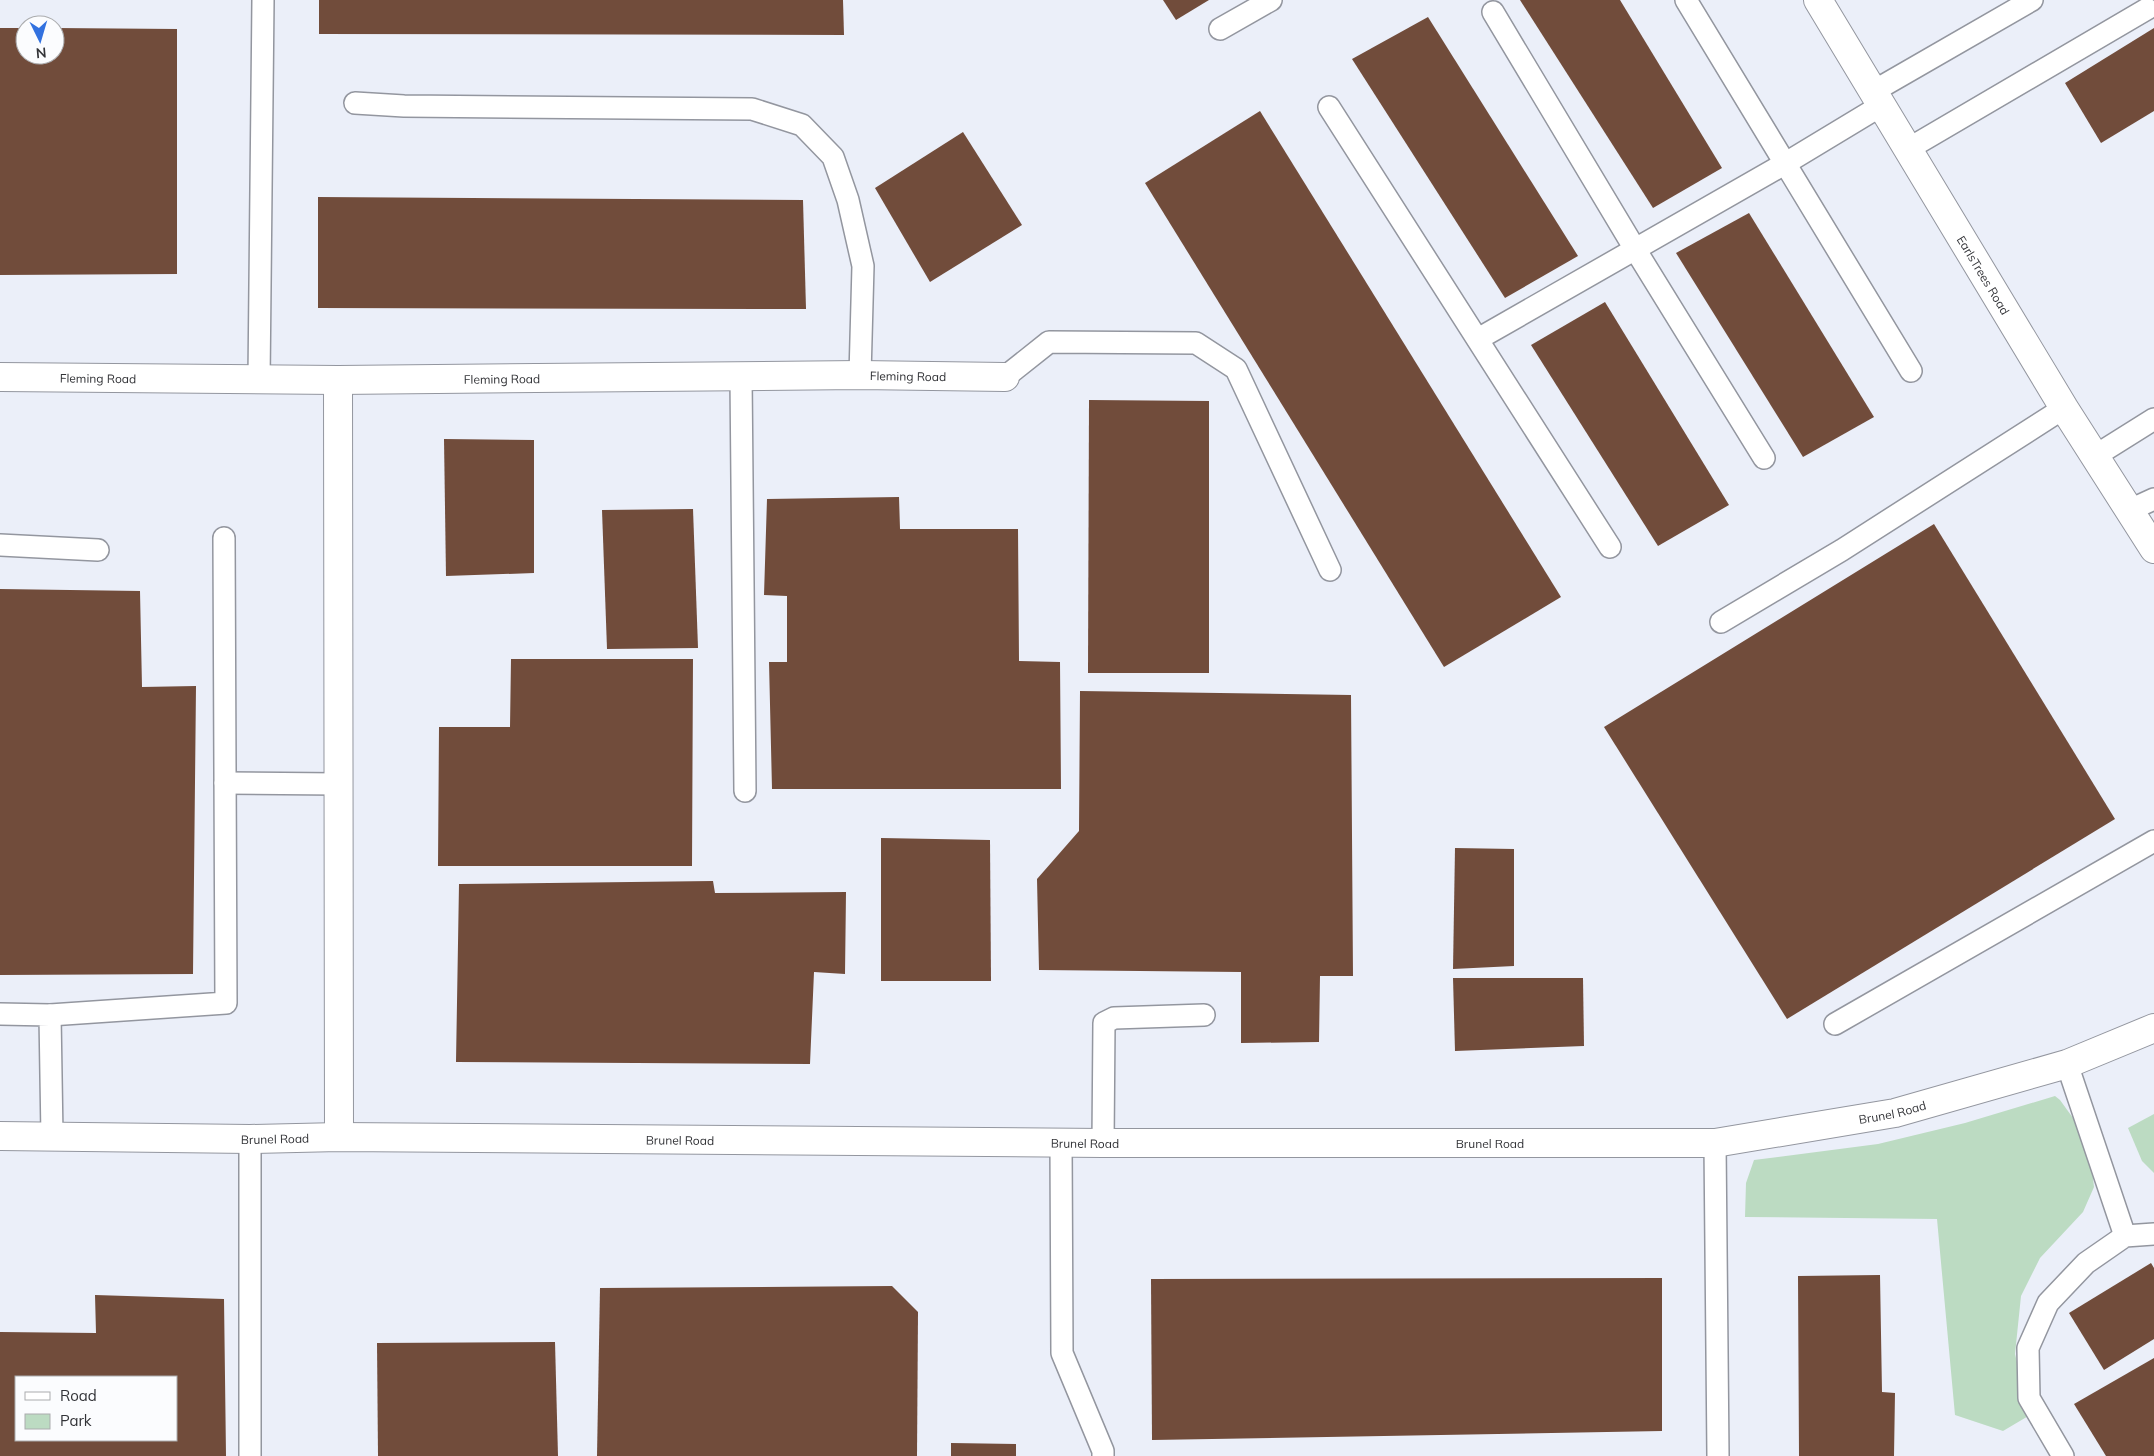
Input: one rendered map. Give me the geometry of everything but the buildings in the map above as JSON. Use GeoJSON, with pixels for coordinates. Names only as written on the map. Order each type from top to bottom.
{"type":"FeatureCollection","features":[{"type":"Feature","properties":{"kind":"street","name":"EarlsTrees Road"},"geometry":{"type":"LineString","coordinates":[[1818,0],[2094,456],[2142,504],[2154,549]]}},
{"type":"Feature","properties":{"kind":"street","name":"Fleming Road"},"geometry":{"type":"LineString","coordinates":[[0,377],[338,380],[860,375],[1005,376]]}},
{"type":"Feature","properties":{"kind":"street"},"geometry":{"type":"LineString","coordinates":[[338,380],[339,1137]]}},
{"type":"Feature","properties":{"kind":"street","name":"Brunel Road"},"geometry":{"type":"LineString","coordinates":[[0,1136],[1103,1143],[1715,1143],[1895,1113],[2067,1064],[2154,1028]]}},
{"type":"Feature","properties":{"kind":"lane"},"geometry":{"type":"LineString","coordinates":[[259,380],[263,0]]}},
{"type":"Feature","properties":{"kind":"lane"},"geometry":{"type":"LineString","coordinates":[[1220,29],[1271,0]]}},
{"type":"Feature","properties":{"kind":"lane"},"geometry":{"type":"LineString","coordinates":[[1686,0],[1911,371]]}},
{"type":"Feature","properties":{"kind":"lane"},"geometry":{"type":"LineString","coordinates":[[1478,339],[1786,163],[1878,98],[2032,0]]}},
{"type":"Feature","properties":{"kind":"lane"},"geometry":{"type":"LineString","coordinates":[[1908,149],[2147,9]]}},
{"type":"Feature","properties":{"kind":"lane"},"geometry":{"type":"LineString","coordinates":[[1493,12],[1635,249],[1764,458]]}},
{"type":"Feature","properties":{"kind":"lane"},"geometry":{"type":"LineString","coordinates":[[354,103],[404,106],[752,109],[802,125],[833,158],[848,200],[863,266],[860,375]]}},
{"type":"Feature","properties":{"kind":"lane"},"geometry":{"type":"LineString","coordinates":[[1329,107],[1610,547]]}},
{"type":"Feature","properties":{"kind":"lane"},"geometry":{"type":"LineString","coordinates":[[1005,376],[1049,342],[1196,343],[1236,368],[1330,570]]}},
{"type":"Feature","properties":{"kind":"lane"},"geometry":{"type":"LineString","coordinates":[[741,376],[745,791]]}},
{"type":"Feature","properties":{"kind":"lane"},"geometry":{"type":"LineString","coordinates":[[1721,622],[1842,550],[2064,408]]}},
{"type":"Feature","properties":{"kind":"lane"},"geometry":{"type":"LineString","coordinates":[[2094,456],[2154,419]]}},
{"type":"Feature","properties":{"kind":"lane"},"geometry":{"type":"LineString","coordinates":[[0,1014],[50,1015],[226,1003],[224,538]]}},
{"type":"Feature","properties":{"kind":"lane"},"geometry":{"type":"LineString","coordinates":[[0,545],[98,550]]}},
{"type":"Feature","properties":{"kind":"lane"},"geometry":{"type":"LineString","coordinates":[[225,784],[338,784]]}},
{"type":"Feature","properties":{"kind":"lane"},"geometry":{"type":"LineString","coordinates":[[1836,1024],[2154,841]]}},
{"type":"Feature","properties":{"kind":"lane"},"geometry":{"type":"LineString","coordinates":[[50,1015],[52,1136]]}},
{"type":"Feature","properties":{"kind":"lane"},"geometry":{"type":"LineString","coordinates":[[1103,1143],[1104,1024],[1114,1018],[1204,1015]]}},
{"type":"Feature","properties":{"kind":"lane"},"geometry":{"type":"LineString","coordinates":[[2067,1064],[2125,1236]]}},
{"type":"Feature","properties":{"kind":"lane"},"geometry":{"type":"LineString","coordinates":[[250,1139],[250,1456]]}},
{"type":"Feature","properties":{"kind":"lane"},"geometry":{"type":"LineString","coordinates":[[1061,1142],[1062,1353],[1103,1451],[1103,1456]]}},
{"type":"Feature","properties":{"kind":"lane"},"geometry":{"type":"LineString","coordinates":[[1715,1143],[1718,1456]]}},
{"type":"Feature","properties":{"kind":"lane"},"geometry":{"type":"LineString","coordinates":[[2063,1456],[2029,1398],[2028,1348],[2048,1303],[2086,1263],[2125,1236],[2154,1234]]}},
{"type":"Feature","properties":{"kind":"green space"},"geometry":{"type":"Polygon","coordinates":[[[2055,1096],[2073,1118],[2091,1160],[2094,1187],[2083,1212],[2040,1258],[2021,1296],[2015,1354],[2030,1415],[2003,1431],[1955,1415],[1937,1219],[1745,1217],[1746,1183],[1754,1160],[1878,1144],[1965,1123],[2055,1096]]]}},
{"type":"Feature","properties":{"kind":"green space"},"geometry":{"type":"Polygon","coordinates":[[[2154,1114],[2154,1173],[2142,1161],[2128,1128],[2154,1114]]]}}]}
